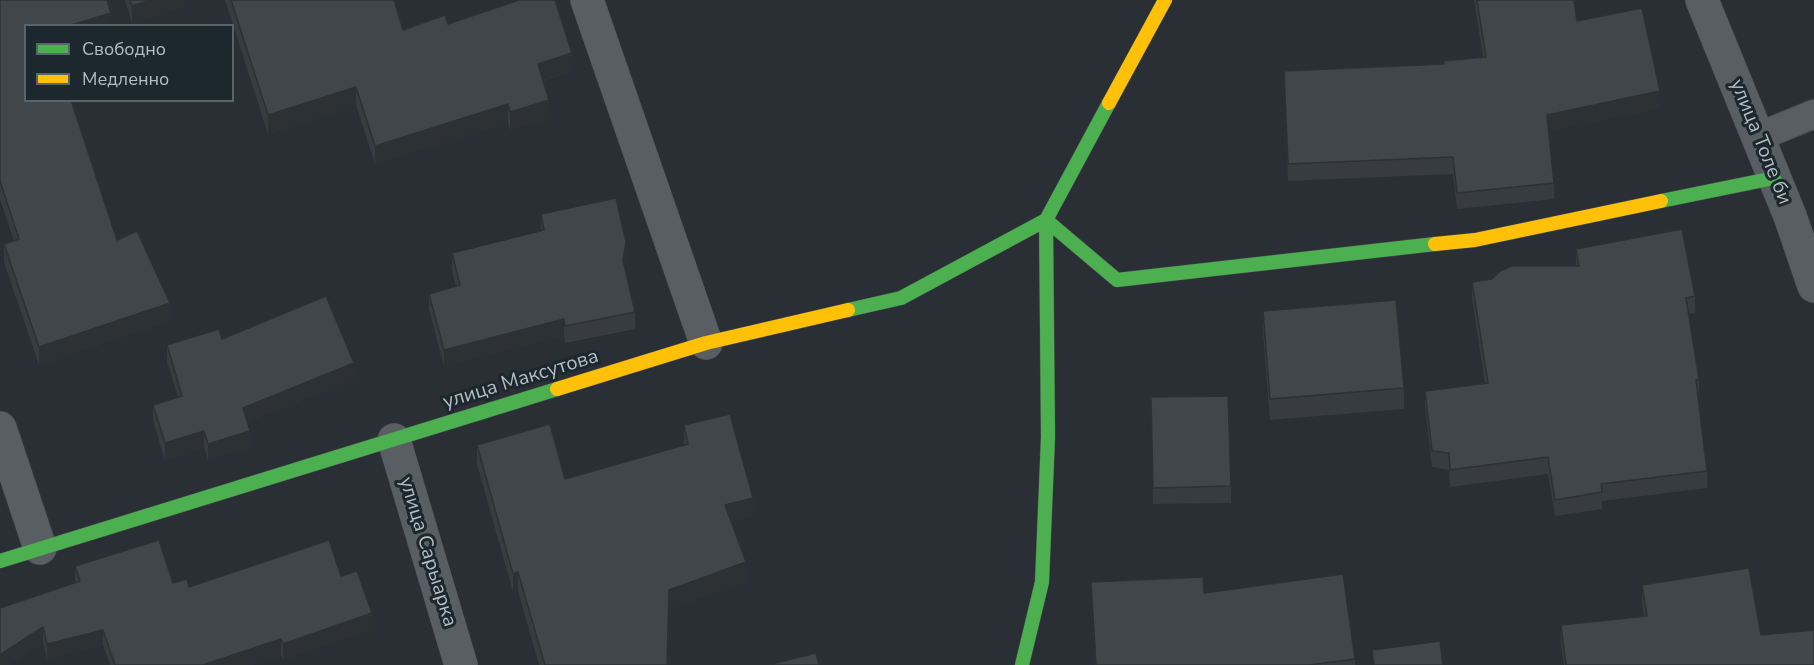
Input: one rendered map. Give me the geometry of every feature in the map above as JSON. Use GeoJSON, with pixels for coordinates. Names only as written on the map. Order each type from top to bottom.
{"type":"FeatureCollection","features":[{"type":"Feature","properties":{"kind":"street"},"geometry":{"type":"LineString","coordinates":[[587,0],[706,343]]}},
{"type":"Feature","properties":{"kind":"street"},"geometry":{"type":"LineString","coordinates":[[1022,665],[1042,582],[1048,437],[1046,220],[1165,0]]}},
{"type":"Feature","properties":{"kind":"street","name":"улица Толе би"},"geometry":{"type":"LineString","coordinates":[[1702,0],[1758,137],[1814,286]]}},
{"type":"Feature","properties":{"kind":"street"},"geometry":{"type":"LineString","coordinates":[[1046,220],[1117,280],[1475,240],[1774,178]]}},
{"type":"Feature","properties":{"kind":"street","name":"улица Максутова"},"geometry":{"type":"LineString","coordinates":[[0,561],[706,343],[901,298],[1046,220]]}},
{"type":"Feature","properties":{"kind":"street"},"geometry":{"type":"LineString","coordinates":[[0,428],[40,548]]}},
{"type":"Feature","properties":{"kind":"street","name":"улица Сарыарка"},"geometry":{"type":"LineString","coordinates":[[394,440],[461,665]]}},
{"type":"Feature","properties":{"kind":"lane"},"geometry":{"type":"LineString","coordinates":[[1758,137],[1814,114]]}},
{"type":"Feature","properties":{"kind":"building"},"geometry":{"type":"Polygon","coordinates":[[[0,0],[107,0],[111,13],[75,24],[24,24],[24,102],[72,102],[117,240],[137,231],[170,303],[39,347],[4,244],[19,239],[0,181],[0,0]]]}},
{"type":"Feature","properties":{"kind":"building"},"geometry":{"type":"Polygon","coordinates":[[[130,0],[151,0],[132,6],[130,0]]]}},
{"type":"Feature","properties":{"kind":"building"},"geometry":{"type":"Polygon","coordinates":[[[231,0],[394,0],[403,30],[445,15],[448,24],[519,0],[555,0],[572,53],[538,64],[549,100],[510,112],[508,104],[375,146],[356,87],[268,115],[231,0]]]}},
{"type":"Feature","properties":{"kind":"building"},"geometry":{"type":"Polygon","coordinates":[[[1477,0],[1574,0],[1577,21],[1642,8],[1660,91],[1547,115],[1554,183],[1457,193],[1453,157],[1288,164],[1284,71],[1444,64],[1443,61],[1486,57],[1477,0]]]}},
{"type":"Feature","properties":{"kind":"building"},"geometry":{"type":"Polygon","coordinates":[[[616,198],[626,242],[623,260],[635,312],[565,326],[564,319],[444,350],[429,294],[460,285],[452,253],[544,230],[541,214],[616,198]]]}},
{"type":"Feature","properties":{"kind":"building"},"geometry":{"type":"Polygon","coordinates":[[[1682,229],[1695,296],[1686,298],[1699,379],[1696,380],[1707,471],[1601,484],[1602,492],[1555,500],[1548,457],[1450,470],[1449,453],[1432,451],[1425,391],[1488,383],[1472,282],[1492,279],[1500,271],[1512,266],[1579,266],[1576,249],[1682,229]]]}},
{"type":"Feature","properties":{"kind":"building"},"geometry":{"type":"Polygon","coordinates":[[[326,296],[354,363],[243,408],[250,431],[208,444],[204,431],[165,443],[153,405],[182,396],[167,345],[219,329],[222,339],[326,296]]]}},
{"type":"Feature","properties":{"kind":"building"},"geometry":{"type":"Polygon","coordinates":[[[1396,300],[1404,388],[1270,399],[1263,311],[1396,300]]]}},
{"type":"Feature","properties":{"kind":"building"},"geometry":{"type":"Polygon","coordinates":[[[1228,396],[1231,486],[1153,488],[1151,397],[1228,396]]]}},
{"type":"Feature","properties":{"kind":"building"},"geometry":{"type":"Polygon","coordinates":[[[730,414],[753,498],[725,505],[746,562],[669,590],[667,665],[545,665],[518,572],[513,574],[477,445],[550,424],[565,479],[688,444],[684,425],[730,414]]]}},
{"type":"Feature","properties":{"kind":"building"},"geometry":{"type":"Polygon","coordinates":[[[159,540],[173,583],[187,579],[189,587],[329,540],[341,576],[357,571],[372,613],[283,644],[281,639],[203,665],[115,665],[103,630],[47,644],[43,627],[0,655],[0,608],[80,581],[75,566],[159,540]]]}},
{"type":"Feature","properties":{"kind":"building"},"geometry":{"type":"Polygon","coordinates":[[[1749,568],[1761,635],[1814,630],[1814,665],[1566,665],[1561,625],[1647,616],[1642,585],[1749,568]]]}},
{"type":"Feature","properties":{"kind":"building"},"geometry":{"type":"Polygon","coordinates":[[[1343,574],[1355,659],[1309,665],[1096,665],[1091,582],[1203,577],[1204,593],[1343,574]]]}},
{"type":"Feature","properties":{"kind":"building"},"geometry":{"type":"Polygon","coordinates":[[[1440,641],[1443,665],[1374,665],[1372,650],[1440,641]]]}},
{"type":"Feature","properties":{"kind":"building"},"geometry":{"type":"Polygon","coordinates":[[[816,653],[819,665],[768,665],[816,653]]]}},
{"type":"Feature","properties":{"kind":"traffic: fast"},"geometry":{"type":"LineString","coordinates":[[1022,665],[1042,582],[1048,437],[1046,220],[1109,103]]}},
{"type":"Feature","properties":{"kind":"traffic: fast"},"geometry":{"type":"LineString","coordinates":[[1661,201],[1774,178]]}},
{"type":"Feature","properties":{"kind":"traffic: fast"},"geometry":{"type":"LineString","coordinates":[[1046,220],[1117,280],[1435,244]]}},
{"type":"Feature","properties":{"kind":"traffic: fast"},"geometry":{"type":"LineString","coordinates":[[848,310],[901,298],[1046,220]]}},
{"type":"Feature","properties":{"kind":"traffic: fast"},"geometry":{"type":"LineString","coordinates":[[0,561],[557,389]]}},
{"type":"Feature","properties":{"kind":"traffic: slow"},"geometry":{"type":"LineString","coordinates":[[1109,103],[1165,0]]}},
{"type":"Feature","properties":{"kind":"traffic: slow"},"geometry":{"type":"LineString","coordinates":[[1435,244],[1475,240],[1661,201]]}},
{"type":"Feature","properties":{"kind":"traffic: slow"},"geometry":{"type":"LineString","coordinates":[[557,389],[706,343],[848,310]]}}]}
